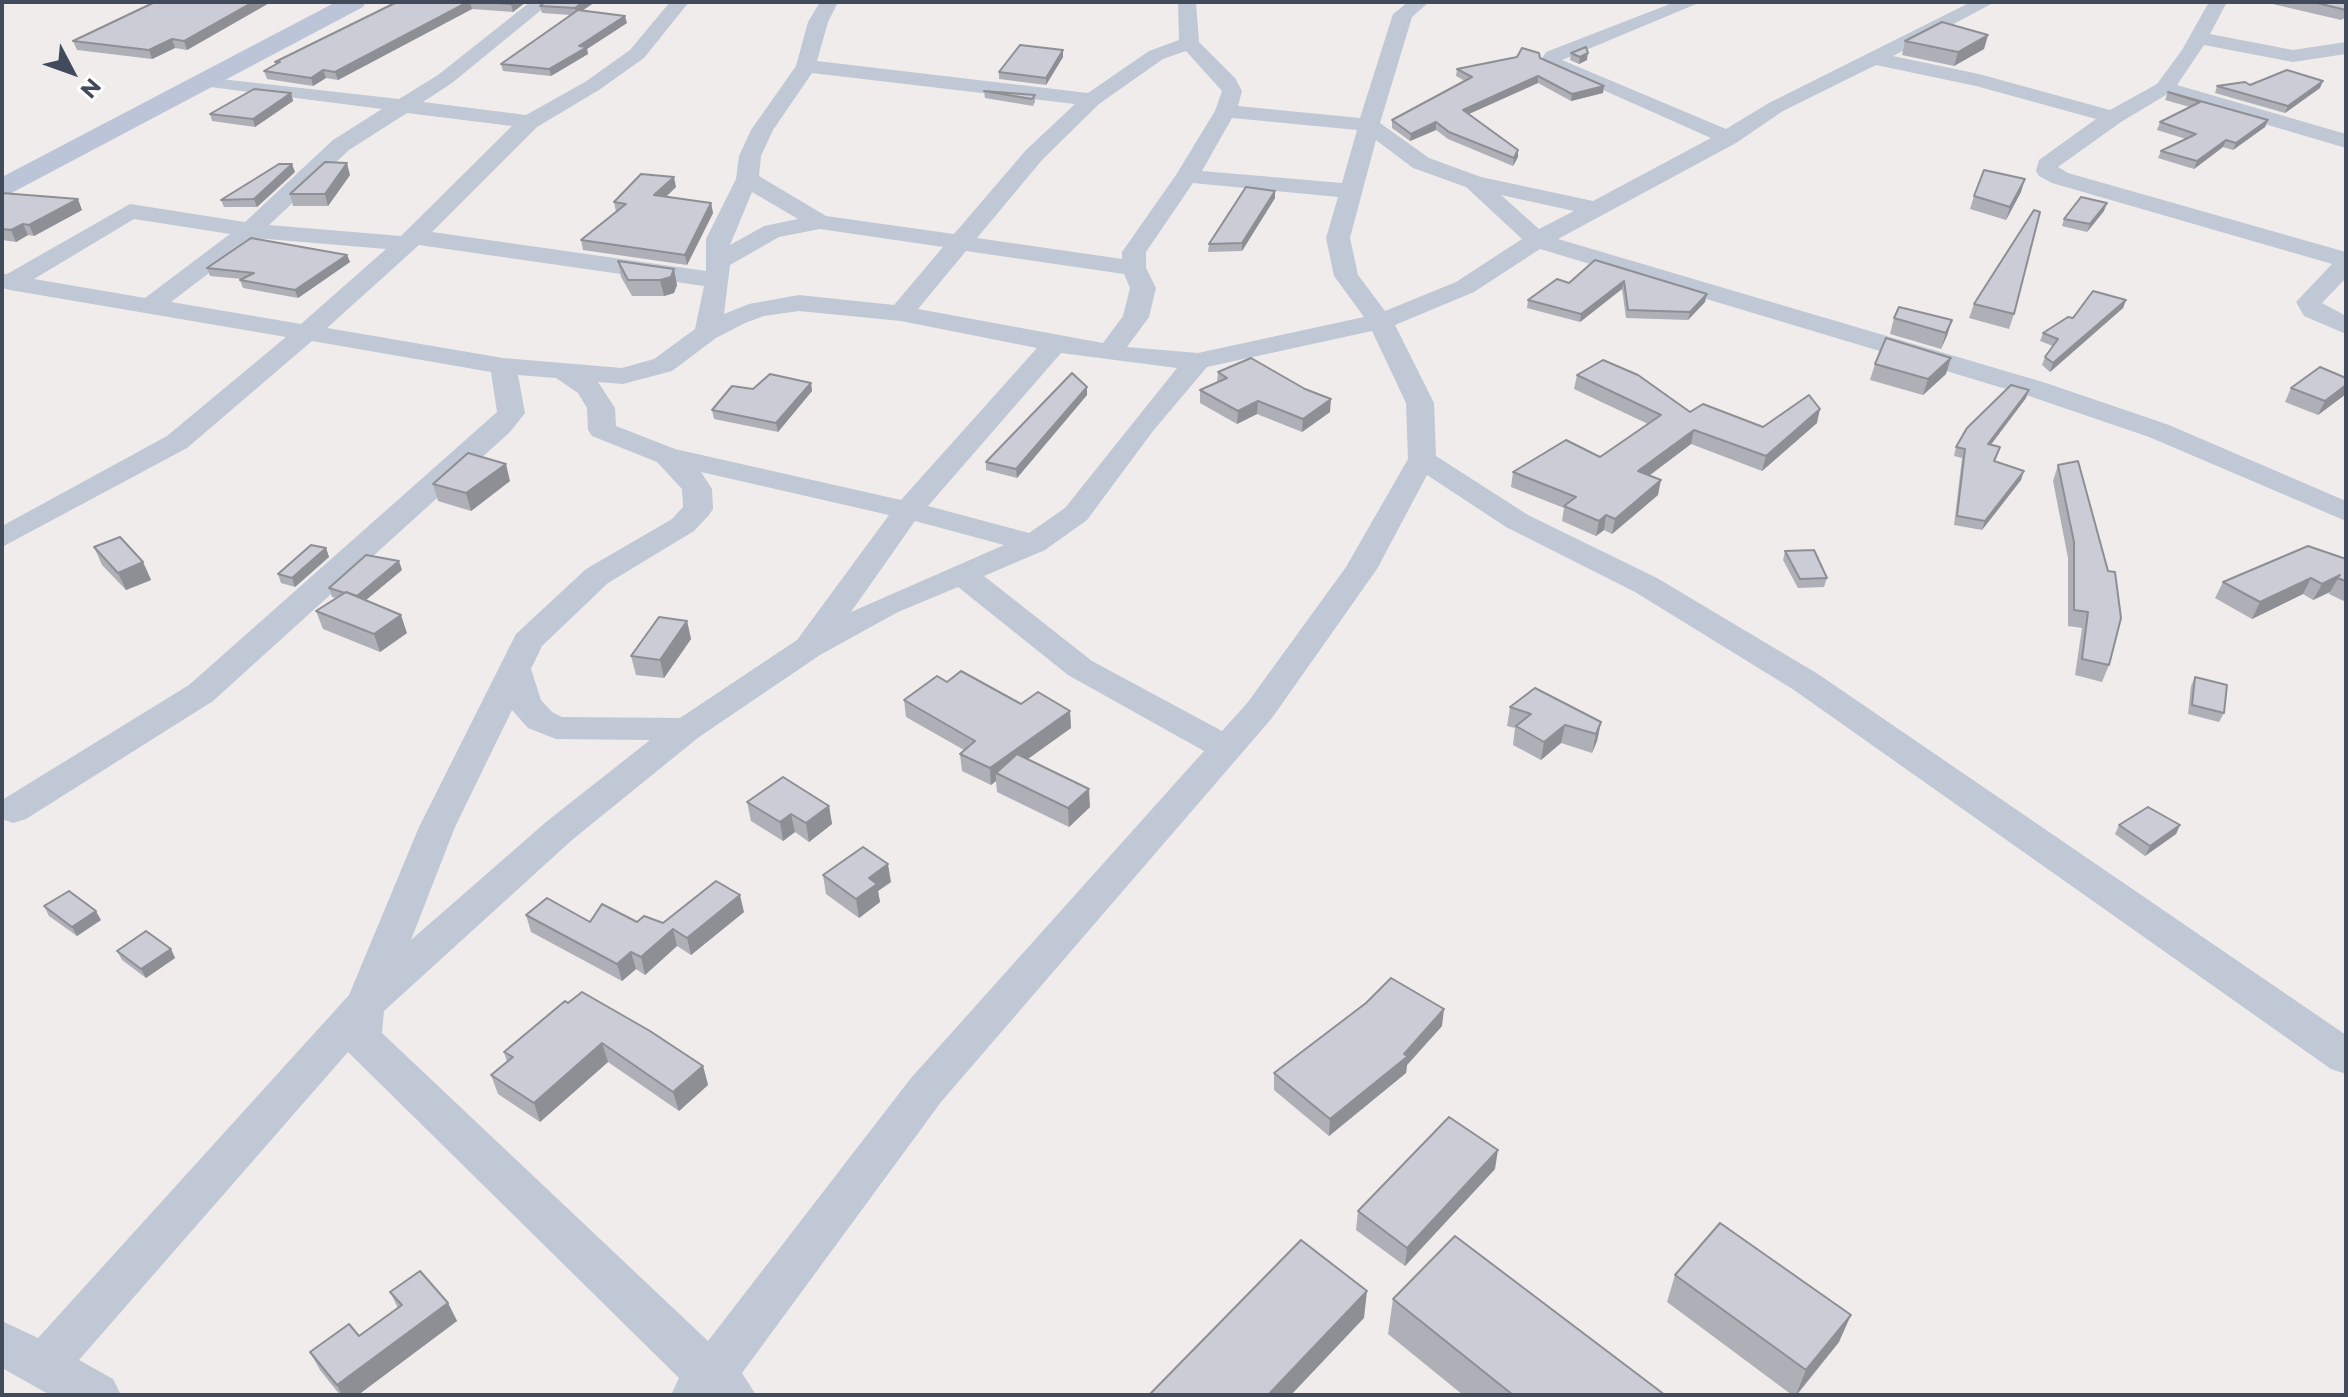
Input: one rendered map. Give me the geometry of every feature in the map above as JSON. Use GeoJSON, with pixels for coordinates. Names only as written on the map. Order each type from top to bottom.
{"type":"FeatureCollection","features":[{"type":"Feature","properties":{"kind":"street"},"geometry":{"type":"LineString","coordinates":[[2,189],[354,2]]}},
{"type":"Feature","properties":{"kind":"street"},"geometry":{"type":"LineString","coordinates":[[147,308],[250,230],[341,145],[445,79],[542,2]]}},
{"type":"Feature","properties":{"kind":"street"},"geometry":{"type":"LineString","coordinates":[[2,538],[177,442],[411,240],[529,122],[592,86],[637,54],[680,2]]}},
{"type":"Feature","properties":{"kind":"street"},"geometry":{"type":"LineString","coordinates":[[707,332],[717,271],[718,239],[747,179],[750,156],[762,130],[806,66],[818,22],[829,2]]}},
{"type":"Feature","properties":{"kind":"street"},"geometry":{"type":"LineString","coordinates":[[1110,352],[1136,317],[1143,288],[1134,268],[1134,252],[1187,176],[1226,111],[1232,91],[1225,78],[1189,43],[1187,2]]}},
{"type":"Feature","properties":{"kind":"street"},"geometry":{"type":"LineString","coordinates":[[667,456],[686,472],[697,489],[698,509],[683,525],[597,576],[528,641],[437,827],[360,1024],[362,1040],[373,1053],[714,1388],[926,1090],[1260,710],[1361,569],[1422,459],[1420,403],[1380,321],[1346,276],[1338,238],[1403,14],[1420,2]]}},
{"type":"Feature","properties":{"kind":"street"},"geometry":{"type":"LineString","coordinates":[[1692,2],[1553,56],[1550,62],[1728,138]]}},
{"type":"Feature","properties":{"kind":"street"},"geometry":{"type":"LineString","coordinates":[[6,282],[503,366],[623,376],[644,373],[663,365],[707,332],[758,309],[827,304],[901,313],[1055,344],[1159,360],[1198,361],[1380,321],[1465,287],[1537,240],[1728,138],[1776,107],[1986,2]]}},
{"type":"Feature","properties":{"kind":"street"},"geometry":{"type":"LineString","coordinates":[[2218,2],[2199,38],[2164,88],[2113,117],[2047,165],[2047,171],[2060,178],[2346,262],[2309,302],[2313,311],[2346,326]]}},
{"type":"Feature","properties":{"kind":"street"},"geometry":{"type":"LineString","coordinates":[[2199,38],[2293,56],[2346,48]]}},
{"type":"Feature","properties":{"kind":"street"},"geometry":{"type":"LineString","coordinates":[[901,313],[1034,155],[1092,100],[1156,55],[1189,43]]}},
{"type":"Feature","properties":{"kind":"street"},"geometry":{"type":"LineString","coordinates":[[1872,58],[1979,80],[2113,117]]}},
{"type":"Feature","properties":{"kind":"street"},"geometry":{"type":"LineString","coordinates":[[806,66],[1092,100]]}},
{"type":"Feature","properties":{"kind":"street"},"geometry":{"type":"LineString","coordinates":[[210,81],[529,122]]}},
{"type":"Feature","properties":{"kind":"street"},"geometry":{"type":"LineString","coordinates":[[2164,88],[2346,141]]}},
{"type":"Feature","properties":{"kind":"street"},"geometry":{"type":"LineString","coordinates":[[1226,111],[1369,125],[1421,163],[1474,182],[1595,208]]}},
{"type":"Feature","properties":{"kind":"street"},"geometry":{"type":"LineString","coordinates":[[1187,176],[1351,191]]}},
{"type":"Feature","properties":{"kind":"street"},"geometry":{"type":"LineString","coordinates":[[747,179],[820,222]]}},
{"type":"Feature","properties":{"kind":"street"},"geometry":{"type":"LineString","coordinates":[[1474,182],[1537,240],[2050,394],[2159,431],[2346,512]]}},
{"type":"Feature","properties":{"kind":"street"},"geometry":{"type":"LineString","coordinates":[[6,282],[130,211],[250,230],[411,240],[717,271],[758,309]]}},
{"type":"Feature","properties":{"kind":"street"},"geometry":{"type":"LineString","coordinates":[[717,271],[772,231],[820,222],[1134,268]]}},
{"type":"Feature","properties":{"kind":"street"},"geometry":{"type":"LineString","coordinates":[[808,648],[908,510],[1055,344]]}},
{"type":"Feature","properties":{"kind":"street"},"geometry":{"type":"LineString","coordinates":[[45,1364],[366,1003],[571,821],[687,729],[808,648],[887,605],[1034,544],[1076,514],[1143,425],[1198,361]]}},
{"type":"Feature","properties":{"kind":"street"},"geometry":{"type":"LineString","coordinates":[[13,810],[201,693],[489,436],[511,413],[503,366]]}},
{"type":"Feature","properties":{"kind":"street"},"geometry":{"type":"LineString","coordinates":[[563,371],[589,388],[601,408],[602,430],[620,440],[667,456],[908,510],[1034,544]]}},
{"type":"Feature","properties":{"kind":"street"},"geometry":{"type":"LineString","coordinates":[[1422,459],[1517,521],[1646,585],[1806,682],[2346,1057]]}},
{"type":"Feature","properties":{"kind":"street"},"geometry":{"type":"LineString","coordinates":[[962,574],[1080,668],[1227,749]]}},
{"type":"Feature","properties":{"kind":"street"},"geometry":{"type":"LineString","coordinates":[[514,669],[525,704],[540,720],[556,728],[687,729]]}},
{"type":"Feature","properties":{"kind":"street"},"geometry":{"type":"LineString","coordinates":[[2,1343],[45,1364],[96,1395]]}},
{"type":"Feature","properties":{"kind":"building"},"geometry":{"type":"Polygon","coordinates":[[[155,2],[253,2],[184,41],[172,39],[149,50],[73,41],[155,2]]]}},
{"type":"Feature","properties":{"kind":"building"},"geometry":{"type":"Polygon","coordinates":[[[397,2],[468,2],[335,72],[323,70],[311,78],[264,71],[280,62],[275,62],[397,2]]]}},
{"type":"Feature","properties":{"kind":"building"},"geometry":{"type":"Polygon","coordinates":[[[545,2],[583,2],[575,8],[540,6],[545,2]]]}},
{"type":"Feature","properties":{"kind":"building"},"geometry":{"type":"Polygon","coordinates":[[[2313,2],[2346,2],[2346,10],[2313,2]]]}},
{"type":"Feature","properties":{"kind":"building"},"geometry":{"type":"Polygon","coordinates":[[[578,10],[625,16],[579,46],[587,47],[549,69],[501,64],[578,10]]]}},
{"type":"Feature","properties":{"kind":"building"},"geometry":{"type":"Polygon","coordinates":[[[1942,22],[1988,35],[1958,52],[1905,41],[1942,22]]]}},
{"type":"Feature","properties":{"kind":"building"},"geometry":{"type":"Polygon","coordinates":[[[1020,45],[1063,50],[1046,78],[999,72],[1020,45]]]}},
{"type":"Feature","properties":{"kind":"building"},"geometry":{"type":"Polygon","coordinates":[[[1586,47],[1588,53],[1580,57],[1571,53],[1586,47]]]}},
{"type":"Feature","properties":{"kind":"building"},"geometry":{"type":"Polygon","coordinates":[[[1522,48],[1539,53],[1540,58],[1604,86],[1572,94],[1538,76],[1463,110],[1518,150],[1514,158],[1449,132],[1436,122],[1411,134],[1392,120],[1472,77],[1457,69],[1517,57],[1522,48]]]}},
{"type":"Feature","properties":{"kind":"building"},"geometry":{"type":"Polygon","coordinates":[[[2287,70],[2323,81],[2288,106],[2217,86],[2245,82],[2250,85],[2287,70]]]}},
{"type":"Feature","properties":{"kind":"building"},"geometry":{"type":"Polygon","coordinates":[[[254,89],[291,93],[253,119],[210,114],[254,89]]]}},
{"type":"Feature","properties":{"kind":"building"},"geometry":{"type":"Polygon","coordinates":[[[984,91],[1035,95],[1032,99],[984,91]]]}},
{"type":"Feature","properties":{"kind":"building"},"geometry":{"type":"Polygon","coordinates":[[[2168,92],[2268,120],[2236,143],[2226,140],[2197,161],[2161,151],[2196,134],[2160,122],[2200,102],[2168,92]]]}},
{"type":"Feature","properties":{"kind":"building"},"geometry":{"type":"Polygon","coordinates":[[[325,162],[347,163],[325,194],[290,194],[325,162]]]}},
{"type":"Feature","properties":{"kind":"building"},"geometry":{"type":"Polygon","coordinates":[[[279,164],[292,164],[254,199],[221,200],[279,164]]]}},
{"type":"Feature","properties":{"kind":"building"},"geometry":{"type":"Polygon","coordinates":[[[1984,170],[2025,179],[2010,207],[1974,196],[1984,170]]]}},
{"type":"Feature","properties":{"kind":"building"},"geometry":{"type":"Polygon","coordinates":[[[641,174],[674,177],[654,195],[711,203],[685,255],[581,240],[626,204],[614,202],[641,174]]]}},
{"type":"Feature","properties":{"kind":"building"},"geometry":{"type":"Polygon","coordinates":[[[1246,187],[1275,191],[1242,243],[1209,244],[1246,187]]]}},
{"type":"Feature","properties":{"kind":"building"},"geometry":{"type":"Polygon","coordinates":[[[2,193],[78,199],[29,225],[23,224],[11,230],[2,229],[2,193]]]}},
{"type":"Feature","properties":{"kind":"building"},"geometry":{"type":"Polygon","coordinates":[[[2081,197],[2107,203],[2090,224],[2064,219],[2081,197]]]}},
{"type":"Feature","properties":{"kind":"building"},"geometry":{"type":"Polygon","coordinates":[[[2034,210],[2040,212],[2014,314],[1974,304],[2034,210]]]}},
{"type":"Feature","properties":{"kind":"building"},"geometry":{"type":"Polygon","coordinates":[[[251,238],[347,255],[295,290],[240,280],[254,273],[207,268],[251,238]]]}},
{"type":"Feature","properties":{"kind":"building"},"geometry":{"type":"Polygon","coordinates":[[[1595,260],[1707,294],[1690,312],[1628,310],[1624,281],[1581,314],[1528,300],[1557,279],[1569,283],[1595,260]]]}},
{"type":"Feature","properties":{"kind":"building"},"geometry":{"type":"Polygon","coordinates":[[[618,261],[674,269],[671,277],[660,280],[628,280],[618,261]]]}},
{"type":"Feature","properties":{"kind":"building"},"geometry":{"type":"Polygon","coordinates":[[[2093,291],[2126,300],[2053,363],[2045,357],[2058,339],[2043,333],[2068,317],[2073,318],[2093,291]]]}},
{"type":"Feature","properties":{"kind":"building"},"geometry":{"type":"Polygon","coordinates":[[[1899,307],[1952,320],[1946,333],[1894,318],[1899,307]]]}},
{"type":"Feature","properties":{"kind":"building"},"geometry":{"type":"Polygon","coordinates":[[[1886,338],[1951,358],[1928,379],[1875,364],[1886,338]]]}},
{"type":"Feature","properties":{"kind":"building"},"geometry":{"type":"Polygon","coordinates":[[[1251,358],[1305,389],[1331,399],[1303,419],[1258,401],[1238,411],[1200,390],[1227,378],[1218,372],[1251,358]]]}},
{"type":"Feature","properties":{"kind":"building"},"geometry":{"type":"Polygon","coordinates":[[[1603,360],[1638,375],[1690,412],[1703,404],[1763,427],[1809,395],[1820,409],[1766,456],[1694,430],[1638,471],[1661,480],[1615,519],[1606,515],[1599,521],[1564,506],[1576,497],[1513,472],[1566,440],[1600,457],[1661,415],[1577,375],[1603,360]]]}},
{"type":"Feature","properties":{"kind":"building"},"geometry":{"type":"Polygon","coordinates":[[[2320,367],[2346,378],[2346,385],[2325,401],[2291,388],[2320,367]]]}},
{"type":"Feature","properties":{"kind":"building"},"geometry":{"type":"Polygon","coordinates":[[[1072,373],[1087,387],[1016,469],[986,462],[1072,373]]]}},
{"type":"Feature","properties":{"kind":"building"},"geometry":{"type":"Polygon","coordinates":[[[770,374],[811,383],[776,423],[712,410],[732,386],[753,389],[770,374]]]}},
{"type":"Feature","properties":{"kind":"building"},"geometry":{"type":"Polygon","coordinates":[[[2011,385],[2029,390],[1988,444],[2000,447],[1994,461],[2024,471],[1985,521],[1957,516],[1965,449],[1956,447],[1967,428],[2011,385]]]}},
{"type":"Feature","properties":{"kind":"building"},"geometry":{"type":"Polygon","coordinates":[[[468,453],[506,464],[466,493],[433,484],[468,453]]]}},
{"type":"Feature","properties":{"kind":"building"},"geometry":{"type":"Polygon","coordinates":[[[2078,461],[2108,571],[2115,572],[2121,618],[2109,665],[2082,659],[2088,612],[2074,610],[2074,542],[2058,465],[2078,461]]]}},
{"type":"Feature","properties":{"kind":"building"},"geometry":{"type":"Polygon","coordinates":[[[120,537],[143,562],[118,573],[94,547],[120,537]]]}},
{"type":"Feature","properties":{"kind":"building"},"geometry":{"type":"Polygon","coordinates":[[[311,545],[326,548],[292,578],[278,574],[311,545]]]}},
{"type":"Feature","properties":{"kind":"building"},"geometry":{"type":"Polygon","coordinates":[[[2308,546],[2346,559],[2346,581],[2337,578],[2340,575],[2322,584],[2311,578],[2260,602],[2223,582],[2308,546]]]}},
{"type":"Feature","properties":{"kind":"building"},"geometry":{"type":"Polygon","coordinates":[[[1814,550],[1827,578],[1800,579],[1785,551],[1814,550]]]}},
{"type":"Feature","properties":{"kind":"building"},"geometry":{"type":"Polygon","coordinates":[[[366,555],[399,561],[357,596],[329,588],[366,555]]]}},
{"type":"Feature","properties":{"kind":"building"},"geometry":{"type":"Polygon","coordinates":[[[346,592],[401,615],[374,634],[316,611],[346,592]]]}},
{"type":"Feature","properties":{"kind":"building"},"geometry":{"type":"Polygon","coordinates":[[[659,617],[687,621],[660,660],[631,656],[659,617]]]}},
{"type":"Feature","properties":{"kind":"building"},"geometry":{"type":"Polygon","coordinates":[[[961,671],[1021,704],[1038,692],[1070,711],[990,768],[960,754],[975,741],[904,700],[937,676],[947,682],[961,671]]]}},
{"type":"Feature","properties":{"kind":"building"},"geometry":{"type":"Polygon","coordinates":[[[2195,677],[2227,685],[2224,713],[2192,705],[2195,677]]]}},
{"type":"Feature","properties":{"kind":"building"},"geometry":{"type":"Polygon","coordinates":[[[1535,688],[1601,722],[1596,734],[1565,725],[1544,742],[1516,726],[1531,714],[1510,707],[1535,688]]]}},
{"type":"Feature","properties":{"kind":"building"},"geometry":{"type":"Polygon","coordinates":[[[1017,754],[1089,789],[1068,808],[996,773],[1017,754]]]}},
{"type":"Feature","properties":{"kind":"building"},"geometry":{"type":"Polygon","coordinates":[[[783,777],[829,806],[806,823],[791,814],[780,822],[747,802],[783,777]]]}},
{"type":"Feature","properties":{"kind":"building"},"geometry":{"type":"Polygon","coordinates":[[[2148,807],[2180,825],[2150,846],[2119,825],[2148,807]]]}},
{"type":"Feature","properties":{"kind":"building"},"geometry":{"type":"Polygon","coordinates":[[[863,847],[888,864],[869,878],[877,884],[856,899],[823,875],[863,847]]]}},
{"type":"Feature","properties":{"kind":"building"},"geometry":{"type":"Polygon","coordinates":[[[716,881],[740,895],[687,938],[673,929],[641,957],[631,952],[617,964],[526,915],[547,898],[590,922],[602,904],[637,922],[644,916],[663,923],[716,881]]]}},
{"type":"Feature","properties":{"kind":"building"},"geometry":{"type":"Polygon","coordinates":[[[69,891],[96,911],[72,927],[44,906],[69,891]]]}},
{"type":"Feature","properties":{"kind":"building"},"geometry":{"type":"Polygon","coordinates":[[[146,931],[171,949],[141,969],[117,951],[146,931]]]}},
{"type":"Feature","properties":{"kind":"building"},"geometry":{"type":"Polygon","coordinates":[[[1391,978],[1444,1009],[1404,1054],[1408,1056],[1330,1119],[1274,1073],[1366,1003],[1391,978]]]}},
{"type":"Feature","properties":{"kind":"building"},"geometry":{"type":"Polygon","coordinates":[[[582,992],[703,1066],[673,1092],[602,1043],[534,1103],[491,1075],[513,1057],[504,1052],[565,1001],[568,1003],[582,992]]]}},
{"type":"Feature","properties":{"kind":"building"},"geometry":{"type":"Polygon","coordinates":[[[1449,1117],[1498,1150],[1407,1248],[1358,1211],[1449,1117]]]}},
{"type":"Feature","properties":{"kind":"building"},"geometry":{"type":"Polygon","coordinates":[[[1720,1223],[1851,1315],[1806,1370],[1675,1275],[1720,1223]]]}},
{"type":"Feature","properties":{"kind":"building"},"geometry":{"type":"Polygon","coordinates":[[[1455,1236],[1665,1395],[1513,1395],[1393,1299],[1455,1236]]]}},
{"type":"Feature","properties":{"kind":"building"},"geometry":{"type":"Polygon","coordinates":[[[1301,1240],[1367,1291],[1268,1395],[1149,1395],[1301,1240]]]}},
{"type":"Feature","properties":{"kind":"building"},"geometry":{"type":"Polygon","coordinates":[[[420,1271],[448,1303],[337,1385],[310,1352],[349,1324],[359,1336],[402,1305],[390,1292],[420,1271]]]}}]}
